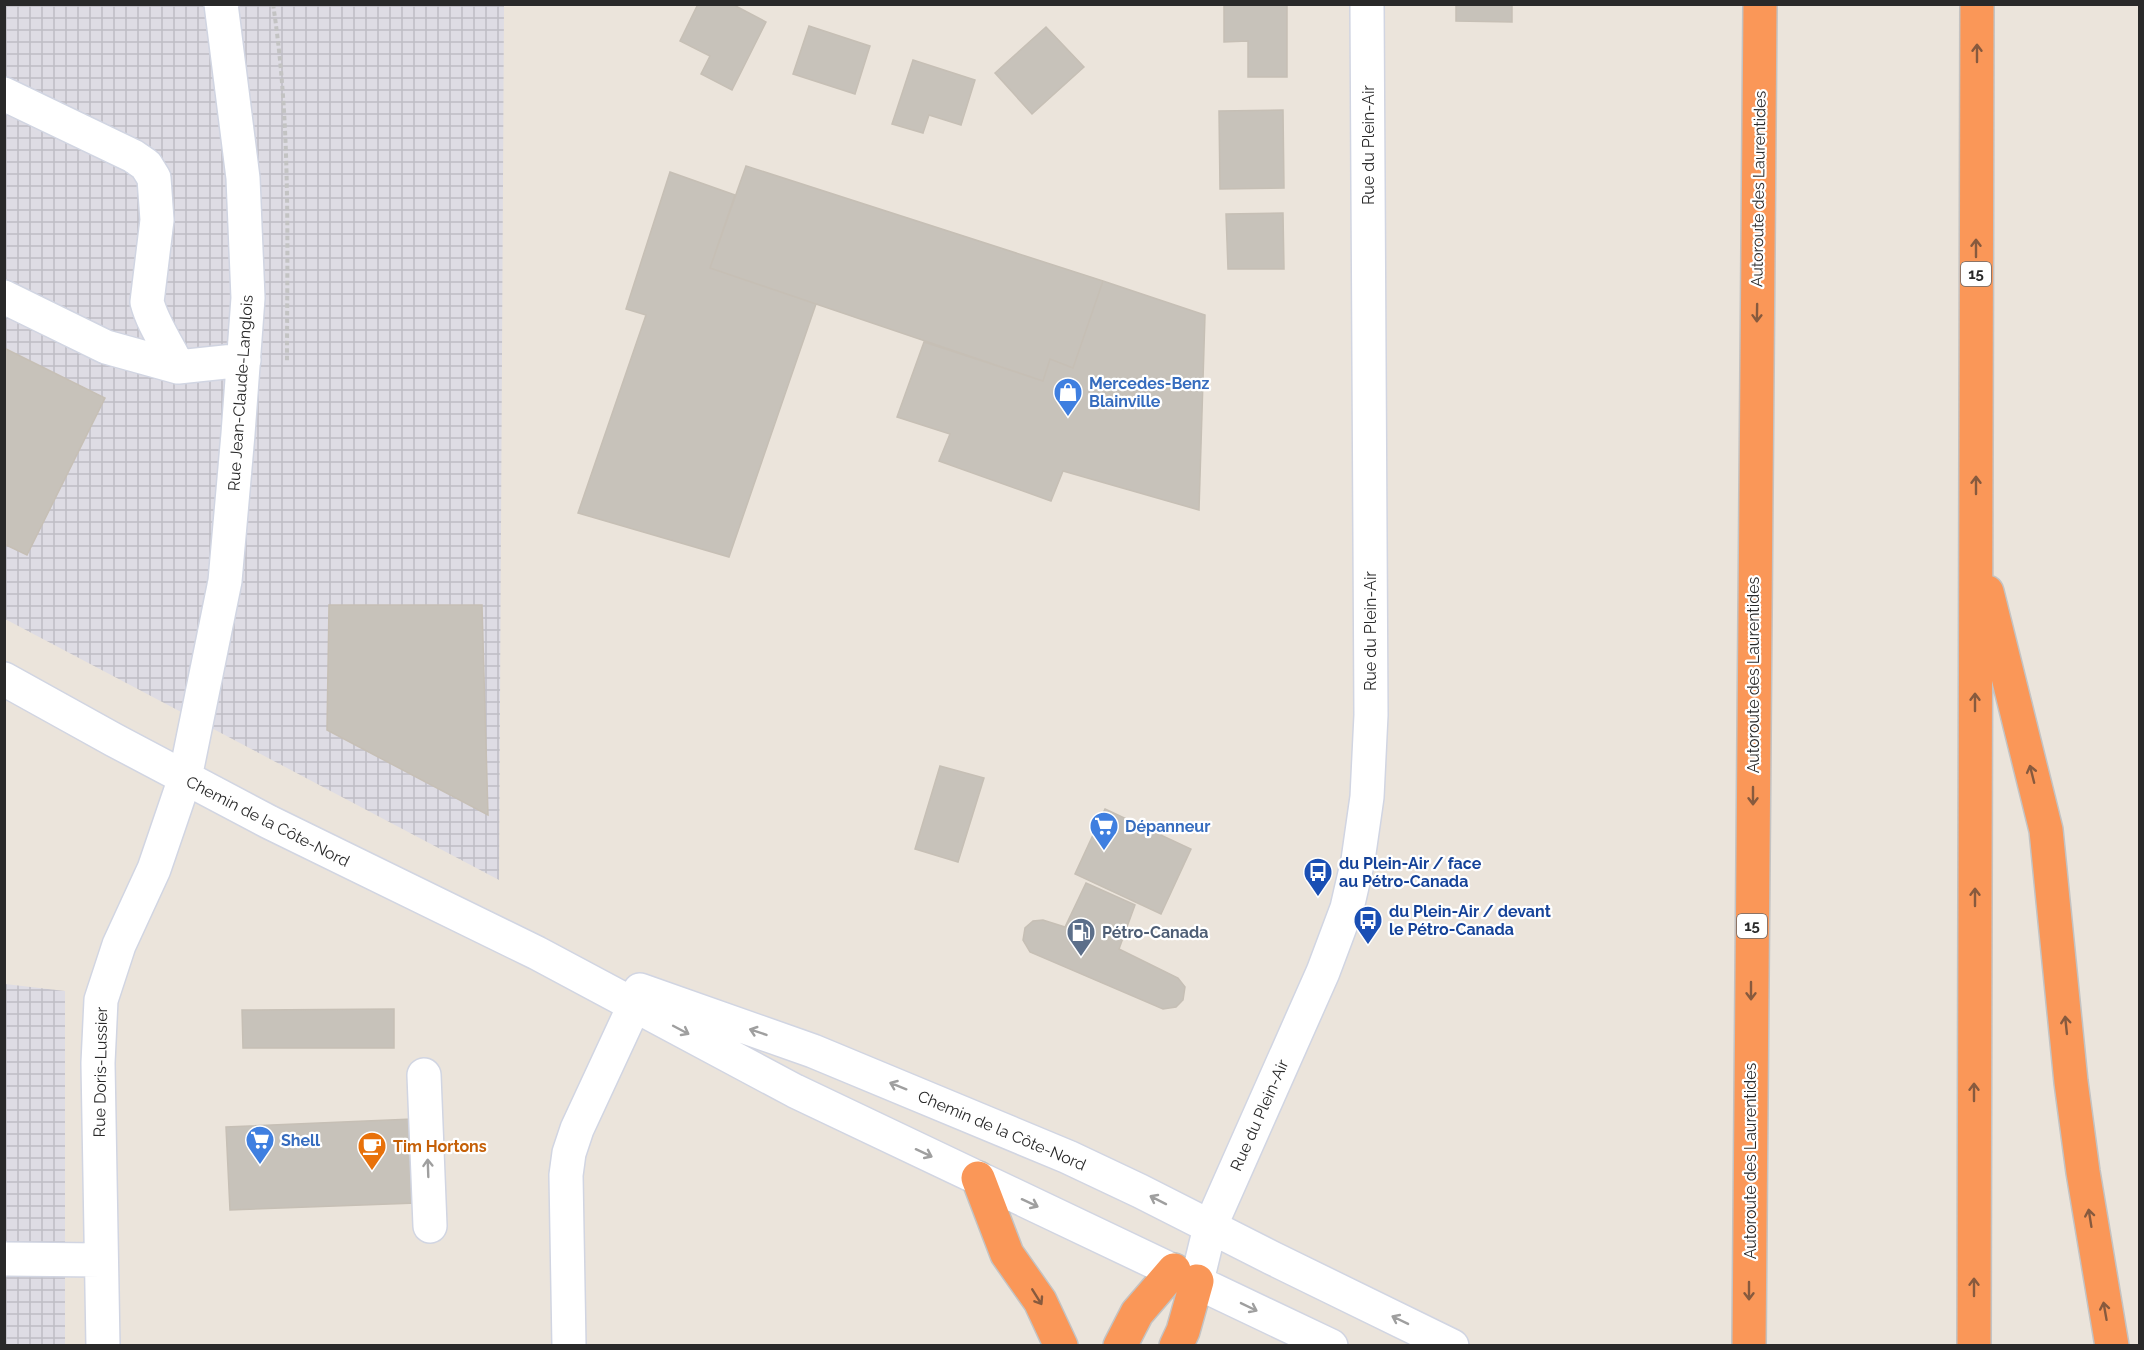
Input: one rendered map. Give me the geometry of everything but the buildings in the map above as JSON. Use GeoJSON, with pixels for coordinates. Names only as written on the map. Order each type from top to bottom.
{"type":"FeatureCollection","features":[{"type":"Feature","properties":{"kind":"highway","name":"Autoroute des Laurentides"},"geometry":{"type":"LineString","coordinates":[[1749,1346],[1760,4]]}},
{"type":"Feature","properties":{"kind":"highway","name":"15"},"geometry":{"type":"LineString","coordinates":[[1974,1346],[1977,4]]}},
{"type":"Feature","properties":{"kind":"highway"},"geometry":{"type":"LineString","coordinates":[[1976,544],[2046,830],[2071,1082],[2083,1172],[2112,1346]]}},
{"type":"Feature","properties":{"kind":"highway"},"geometry":{"type":"LineString","coordinates":[[978,1178],[1006,1254],[1040,1301],[1061,1346]]}},
{"type":"Feature","properties":{"kind":"highway"},"geometry":{"type":"LineString","coordinates":[[1120,1346],[1137,1313],[1185,1275]]}},
{"type":"Feature","properties":{"kind":"highway"},"geometry":{"type":"LineString","coordinates":[[1176,1346],[1182,1331],[1185,1275]]}},
{"type":"Feature","properties":{"kind":"street","name":"Rue Jean-Claude-Langlois"},"geometry":{"type":"LineString","coordinates":[[185,778],[225,581],[248,298],[243,178],[221,4]]}},
{"type":"Feature","properties":{"kind":"street","name":"Rue du Plein-Air"},"geometry":{"type":"LineString","coordinates":[[1185,1275],[1210,1227],[1336,938],[1354,884],[1362,836],[1369,776],[1371,715],[1367,4]]}},
{"type":"Feature","properties":{"kind":"street"},"geometry":{"type":"LineString","coordinates":[[4,94],[133,156],[146,165],[154,178],[157,220],[147,302],[150,315],[168,344],[178,367]]}},
{"type":"Feature","properties":{"kind":"street"},"geometry":{"type":"LineString","coordinates":[[4,297],[106,347],[178,367],[244,360]]}},
{"type":"Feature","properties":{"kind":"street","name":"Chemin de la Côte-Nord"},"geometry":{"type":"LineString","coordinates":[[4,679],[185,778],[378,877],[537,953],[638,998],[795,1091],[1331,1346]]}},
{"type":"Feature","properties":{"kind":"street","name":"Rue Doris-Lussier"},"geometry":{"type":"LineString","coordinates":[[103,1346],[98,1063],[101,1000],[119,945],[154,869],[185,778]]}},
{"type":"Feature","properties":{"kind":"street"},"geometry":{"type":"LineString","coordinates":[[569,1346],[566,1175],[569,1153],[577,1129],[638,998]]}},
{"type":"Feature","properties":{"kind":"street","name":"Chemin de la Côte-Nord"},"geometry":{"type":"LineString","coordinates":[[638,998],[813,1051],[1068,1157],[1452,1346]]}},
{"type":"Feature","properties":{"kind":"street"},"geometry":{"type":"LineString","coordinates":[[424,1075],[430,1226]]}},
{"type":"Feature","properties":{"kind":"street"},"geometry":{"type":"LineString","coordinates":[[4,1259],[101,1260]]}},
{"type":"Feature","properties":{"kind":"path"},"geometry":{"type":"LineString","coordinates":[[273,4],[283,91],[287,361]]}},
{"type":"Feature","properties":{"kind":"shaded area"},"geometry":{"type":"Polygon","coordinates":[[[4,5],[504,5],[499,880],[5,619],[4,5]]]}},
{"type":"Feature","properties":{"kind":"shaded area"},"geometry":{"type":"Polygon","coordinates":[[[5,984],[65,991],[65,1345],[5,1346],[5,984]]]}},
{"type":"Feature","properties":{"kind":"place","name":"Mercedes-Benz Blainville"},"geometry":{"type":"Point","coordinates":[1068,418]}},
{"type":"Feature","properties":{"kind":"place","name":"Dépanneur"},"geometry":{"type":"Point","coordinates":[1104,852]}},
{"type":"Feature","properties":{"kind":"place","name":"du Plein-Air / face au Pétro-Canada"},"geometry":{"type":"Point","coordinates":[1318,898]}},
{"type":"Feature","properties":{"kind":"place","name":"du Plein-Air / devant le Pétro-Canada"},"geometry":{"type":"Point","coordinates":[1368,946]}},
{"type":"Feature","properties":{"kind":"place","name":"Pétro-Canada"},"geometry":{"type":"Point","coordinates":[1081,958]}},
{"type":"Feature","properties":{"kind":"place","name":"Shell"},"geometry":{"type":"Point","coordinates":[260,1166]}},
{"type":"Feature","properties":{"kind":"place","name":"Tim Hortons"},"geometry":{"type":"Point","coordinates":[372,1172]}}]}
